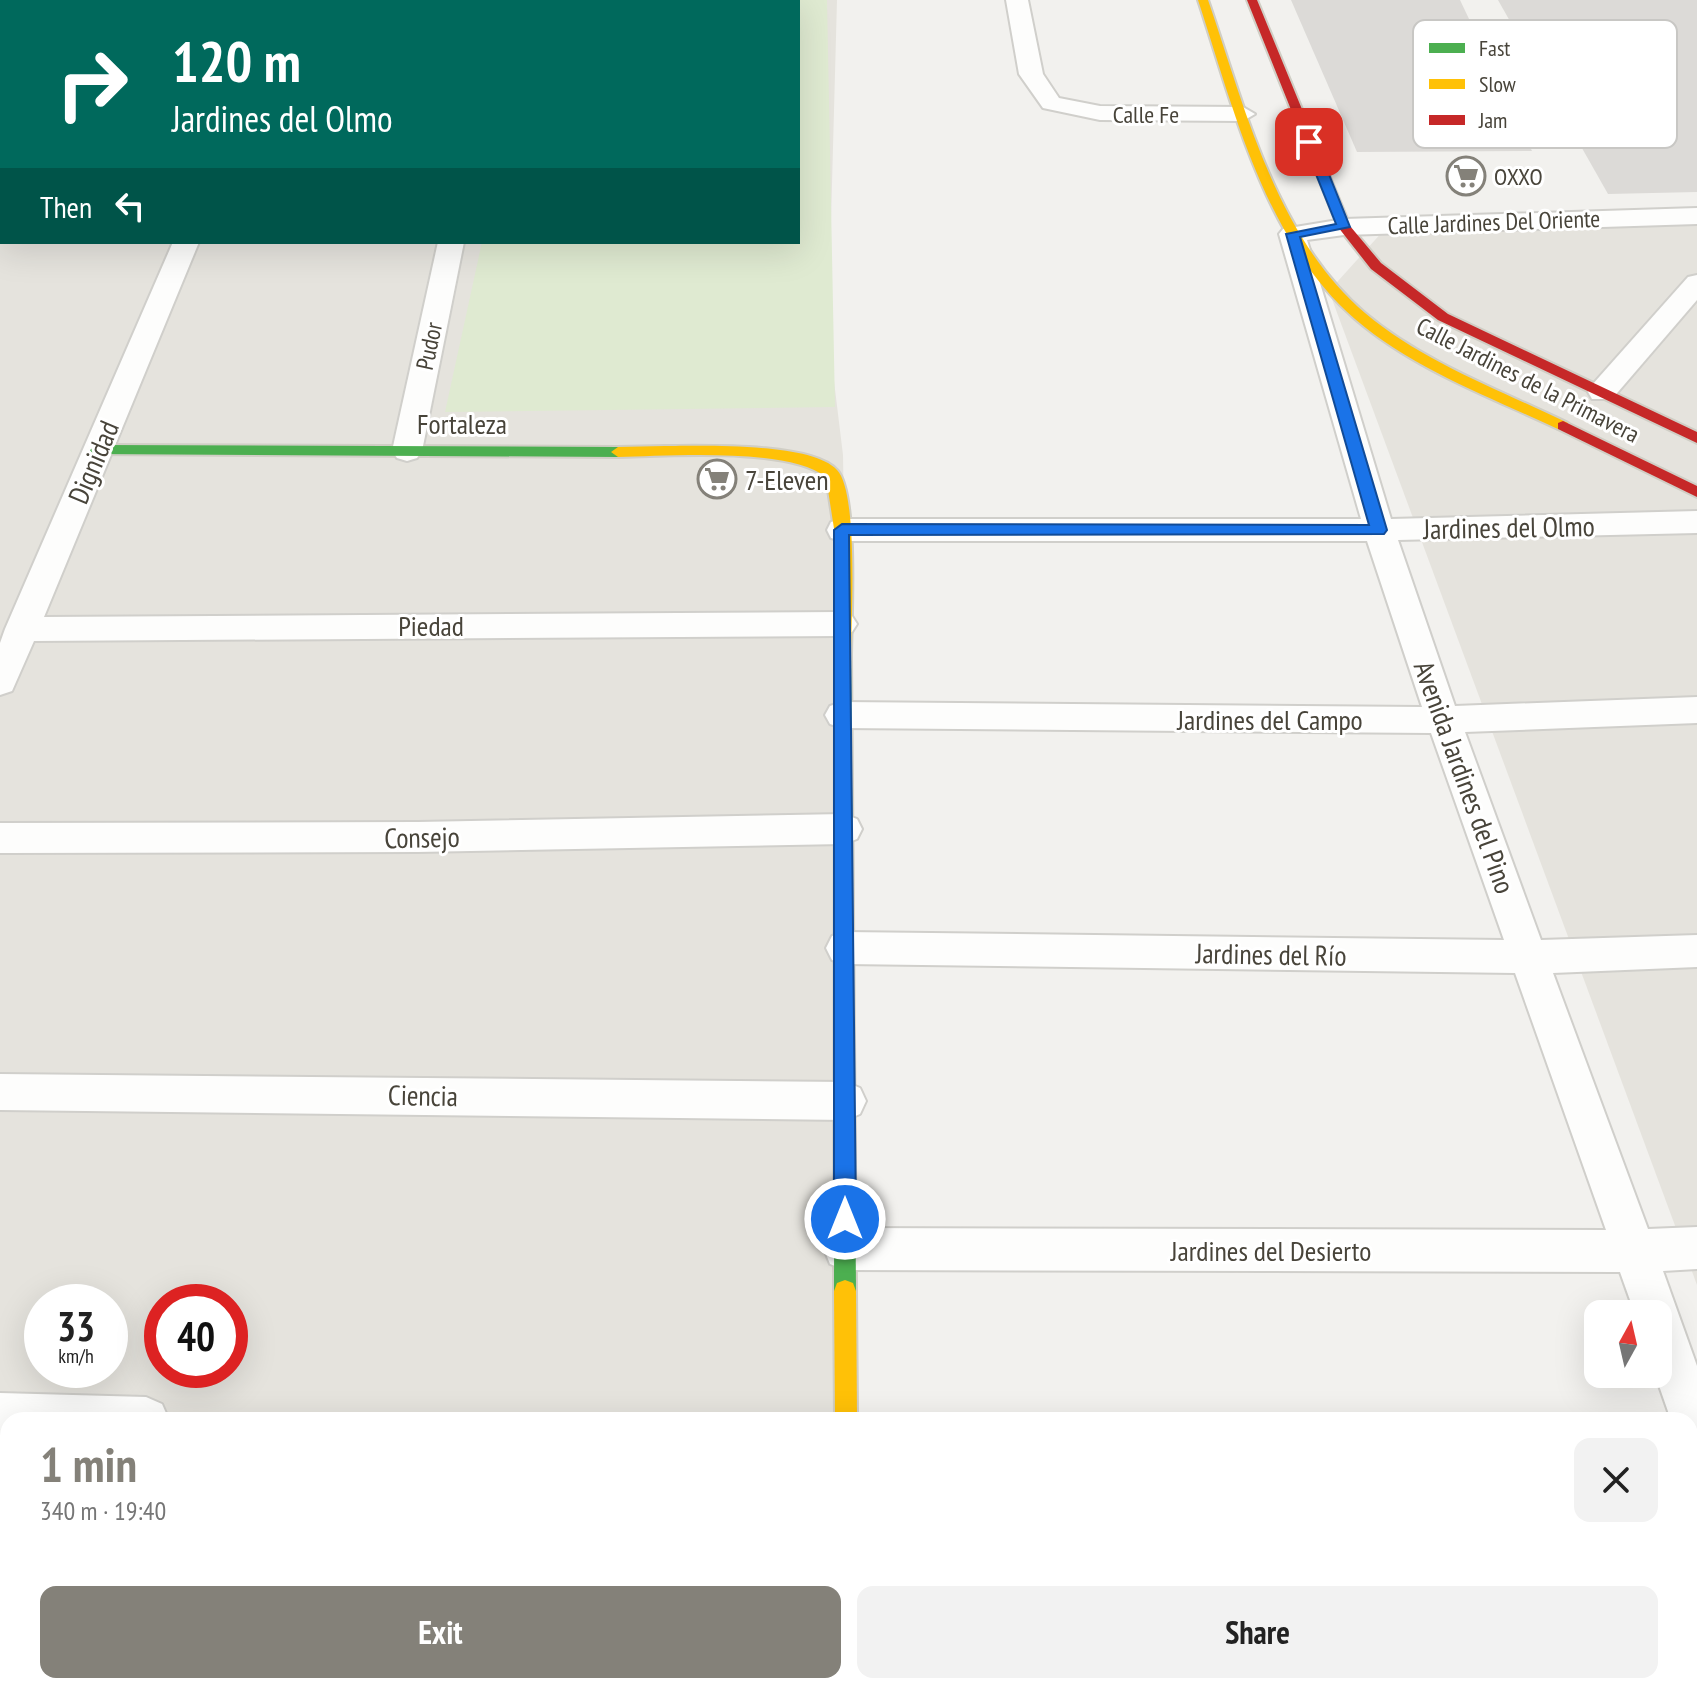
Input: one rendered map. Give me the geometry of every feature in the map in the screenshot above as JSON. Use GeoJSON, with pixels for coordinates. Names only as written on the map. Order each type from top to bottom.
{"type":"FeatureCollection","features":[{"type":"Feature","properties":{"kind":"street","name":"Calle Fe"},"geometry":{"type":"LineString","coordinates":[[1017,0],[1031,74],[1051,103],[1100,113],[1243,114]]}},
{"type":"Feature","properties":{"kind":"street","name":"Calle Jardines de la Primavera"},"geometry":{"type":"LineString","coordinates":[[1203,0],[1243,114],[1292,234],[1326,282],[1360,316],[1419,355],[1697,492]]}},
{"type":"Feature","properties":{"kind":"street","name":"Calle Jardines de la Primavera"},"geometry":{"type":"LineString","coordinates":[[1252,0],[1344,227],[1376,266],[1402,289],[1443,317],[1697,438]]}},
{"type":"Feature","properties":{"kind":"street","name":"Calle Jardines Del Oriente"},"geometry":{"type":"LineString","coordinates":[[1292,234],[1344,227],[1697,216]]}},
{"type":"Feature","properties":{"kind":"street","name":"Avenida Jardines del Pino"},"geometry":{"type":"LineString","coordinates":[[1292,234],[1379,530],[1443,720],[1651,1300]]}},
{"type":"Feature","properties":{"kind":"street","name":"Dignidad"},"geometry":{"type":"LineString","coordinates":[[0,682],[185,244]]}},
{"type":"Feature","properties":{"kind":"street","name":"Pudor"},"geometry":{"type":"LineString","coordinates":[[407,451],[451,244]]}},
{"type":"Feature","properties":{"kind":"street"},"geometry":{"type":"LineString","coordinates":[[1602,392],[1697,283]]}},
{"type":"Feature","properties":{"kind":"street","name":"Fortaleza"},"geometry":{"type":"LineString","coordinates":[[97,450],[772,453],[825,464],[834,475],[842,530]]}},
{"type":"Feature","properties":{"kind":"street","name":"Jardines del Olmo"},"geometry":{"type":"LineString","coordinates":[[842,530],[1379,530],[1697,522]]}},
{"type":"Feature","properties":{"kind":"street"},"geometry":{"type":"LineString","coordinates":[[842,530],[846,1412]]}},
{"type":"Feature","properties":{"kind":"street","name":"Piedad"},"geometry":{"type":"LineString","coordinates":[[21,629],[841,624]]}},
{"type":"Feature","properties":{"kind":"street","name":"Jardines del Campo"},"geometry":{"type":"LineString","coordinates":[[842,715],[1443,720],[1697,710]]}},
{"type":"Feature","properties":{"kind":"street","name":"Consejo"},"geometry":{"type":"LineString","coordinates":[[0,838],[418,837],[844,829]]}},
{"type":"Feature","properties":{"kind":"street","name":"Jardines del Río"},"geometry":{"type":"LineString","coordinates":[[845,948],[1529,957],[1697,951]]}},
{"type":"Feature","properties":{"kind":"street","name":"Ciencia"},"geometry":{"type":"LineString","coordinates":[[0,1092],[846,1101]]}},
{"type":"Feature","properties":{"kind":"street","name":"Jardines del Desierto"},"geometry":{"type":"LineString","coordinates":[[845,1249],[1634,1251],[1697,1248]]}},
{"type":"Feature","properties":{"kind":"street","name":"Avenida Jardines del Pino"},"geometry":{"type":"LineString","coordinates":[[1672,1359],[1691,1412]]}},
{"type":"Feature","properties":{"kind":"shaded area"},"geometry":{"type":"Polygon","coordinates":[[[800,0],[837,0],[828,332],[843,455],[859,1412],[0,1412],[0,244],[800,244],[800,0]]]}},
{"type":"Feature","properties":{"kind":"shaded area"},"geometry":{"type":"Polygon","coordinates":[[[1697,222],[1697,1285],[1329,291],[1384,230],[1697,222]]]}},
{"type":"Feature","properties":{"kind":"green space"},"geometry":{"type":"Polygon","coordinates":[[[800,0],[827,0],[835,407],[445,412],[482,244],[800,244],[800,0]]]}},
{"type":"Feature","properties":{"kind":"building"},"geometry":{"type":"Polygon","coordinates":[[[1291,0],[1460,0],[1470,20],[1413,20],[1413,148],[1531,148],[1532,151],[1357,152],[1291,0]]]}},
{"type":"Feature","properties":{"kind":"building"},"geometry":{"type":"Polygon","coordinates":[[[1498,0],[1697,0],[1697,192],[1608,194],[1582,148],[1677,148],[1677,20],[1509,20],[1498,0]]]}},
{"type":"Feature","properties":{"kind":"traffic: fast"},"geometry":{"type":"LineString","coordinates":[[97,450],[618,452]]}},
{"type":"Feature","properties":{"kind":"traffic: fast"},"geometry":{"type":"LineString","coordinates":[[843,657],[845,1291]]}},
{"type":"Feature","properties":{"kind":"traffic: slow"},"geometry":{"type":"LineString","coordinates":[[1203,0],[1263,170],[1305,252],[1331,287],[1360,316],[1407,349],[1458,377],[1563,426]]}},
{"type":"Feature","properties":{"kind":"traffic: slow"},"geometry":{"type":"LineString","coordinates":[[618,452],[768,454],[821,465],[833,474],[838,489],[843,535],[843,657]]}},
{"type":"Feature","properties":{"kind":"traffic: slow"},"geometry":{"type":"LineString","coordinates":[[845,1291],[846,1412]]}},
{"type":"Feature","properties":{"kind":"traffic: jam"},"geometry":{"type":"LineString","coordinates":[[1252,0],[1344,227],[1376,266],[1443,317],[1697,438]]}},
{"type":"Feature","properties":{"kind":"traffic: jam"},"geometry":{"type":"LineString","coordinates":[[1563,426],[1697,492]]}},
{"type":"Feature","properties":{"kind":"place","name":"OXXO"},"geometry":{"type":"Point","coordinates":[1466,176]}},
{"type":"Feature","properties":{"kind":"place","name":"7-Eleven"},"geometry":{"type":"Point","coordinates":[717,479]}},
{"type":"Feature","properties":{"kind":"route"},"geometry":{"type":"LineString","coordinates":[[845,1219],[842,530],[1379,530],[1292,234],[1344,227],[1309,142]]}}]}
